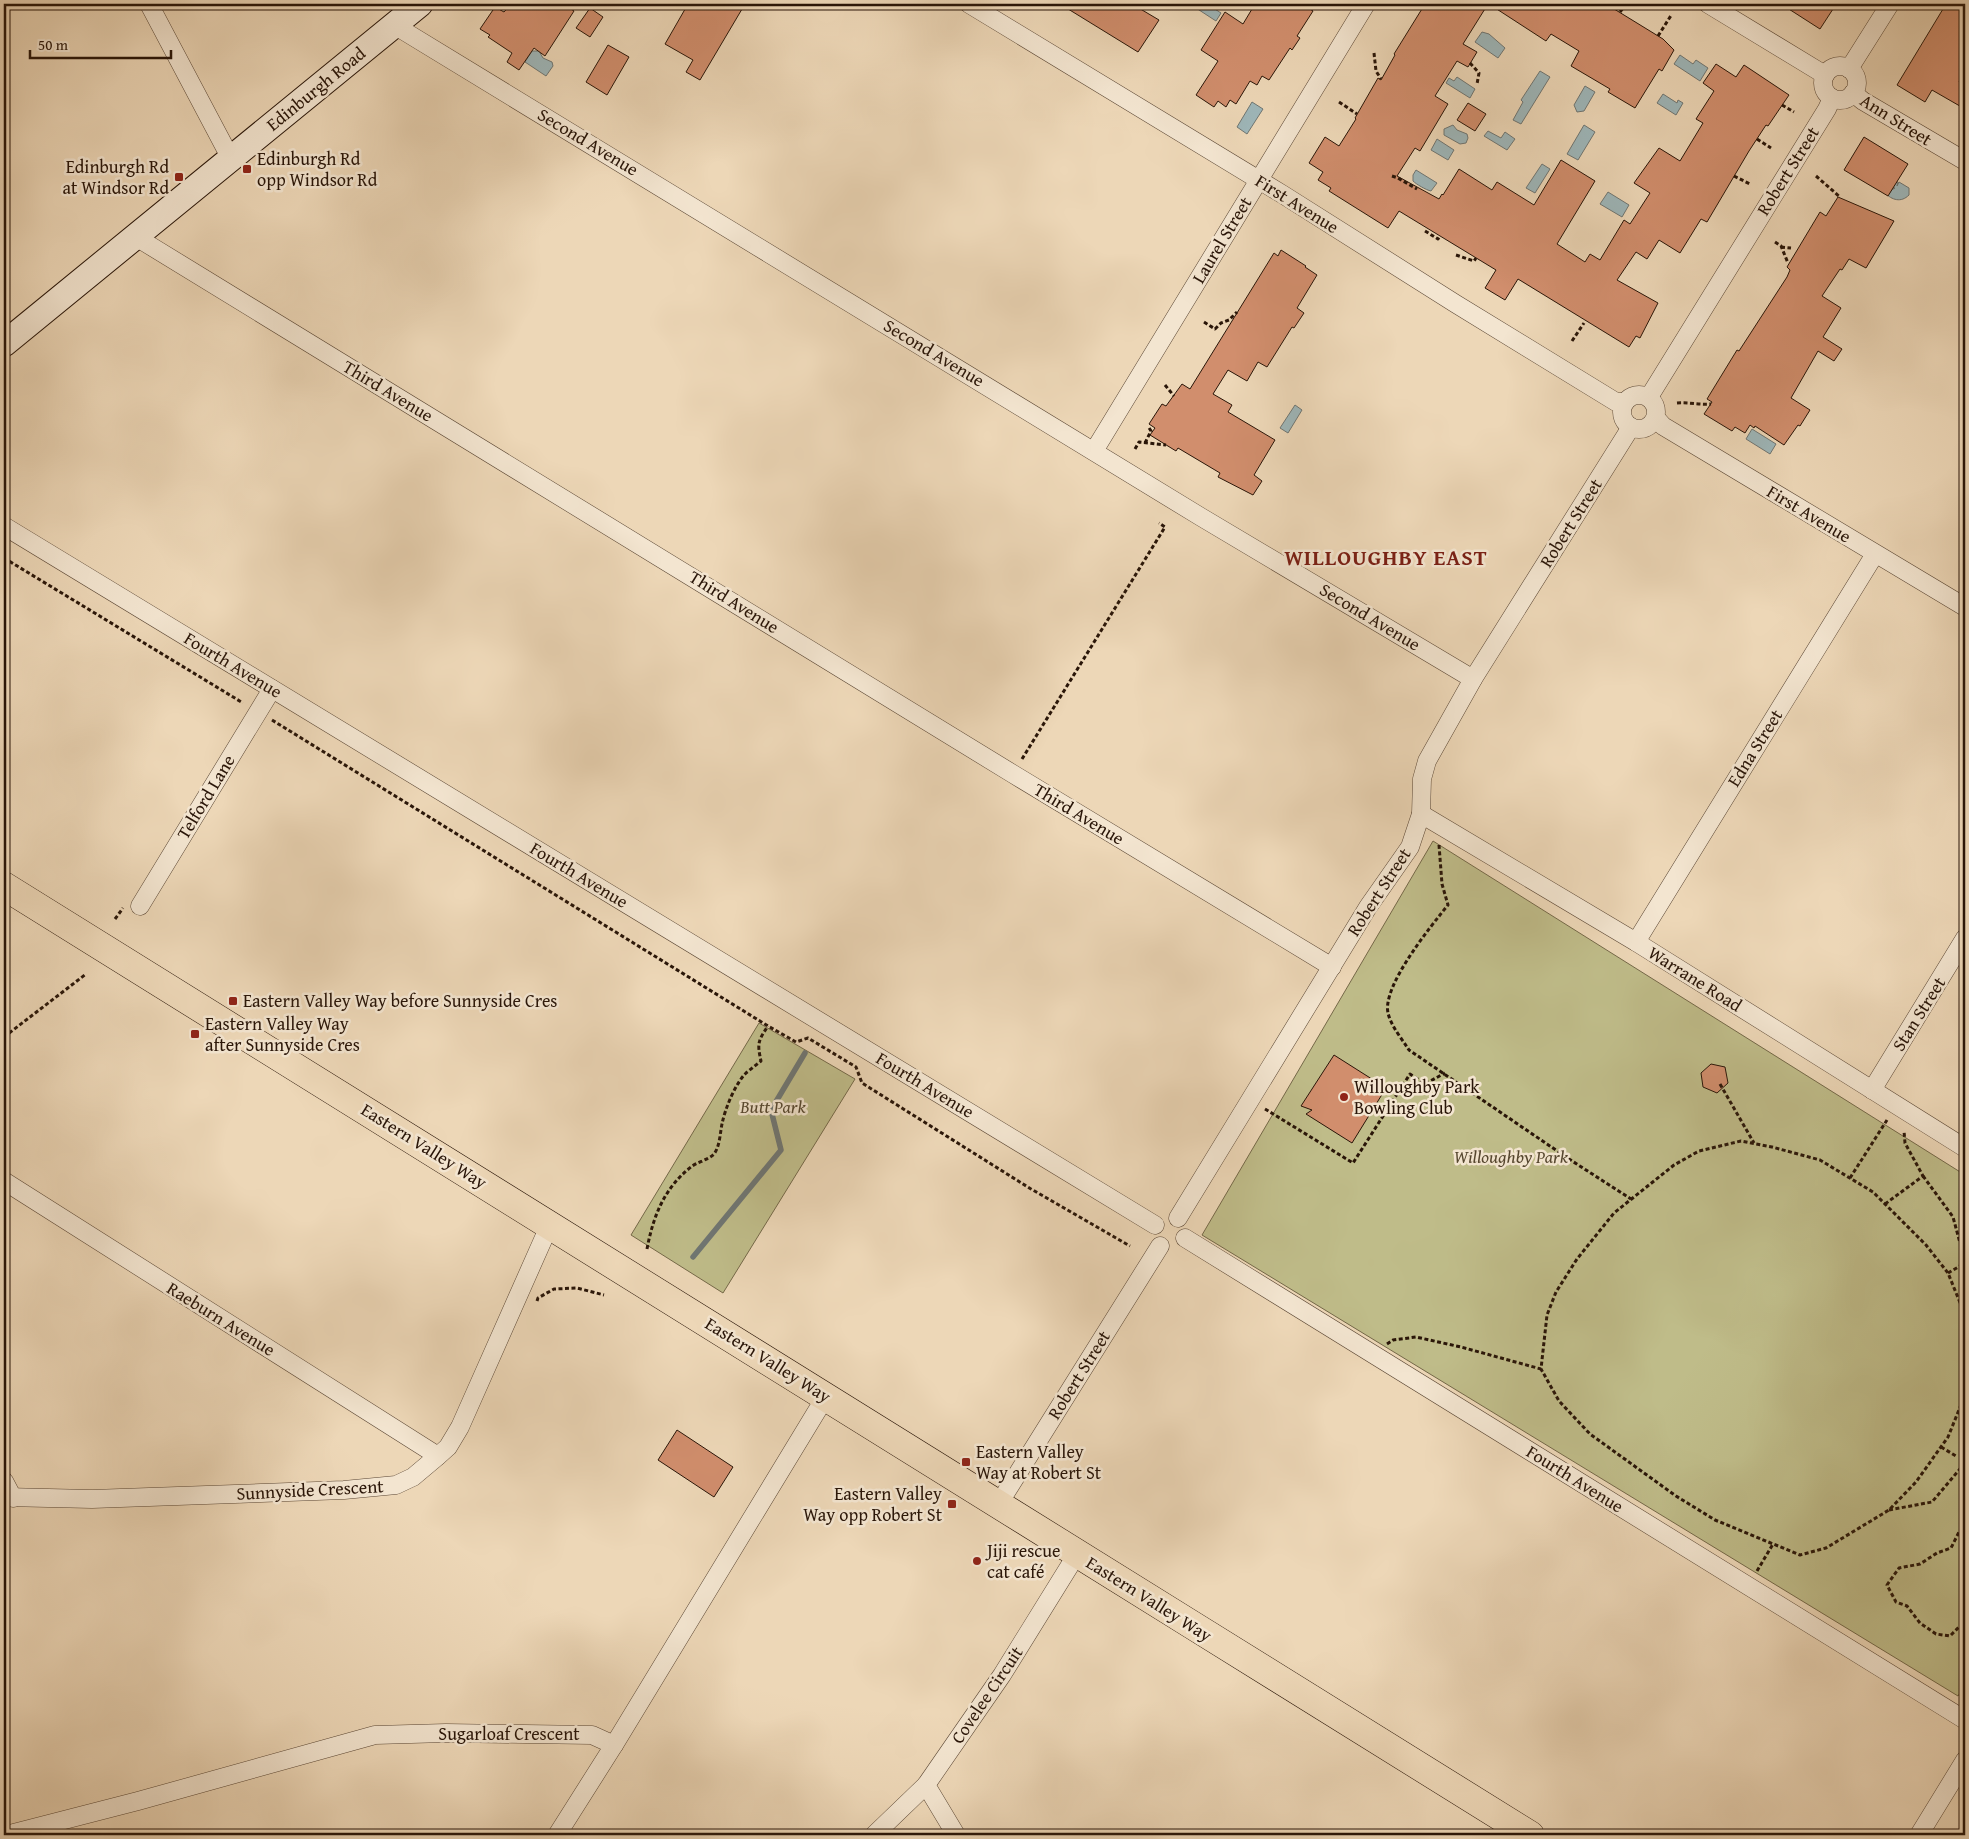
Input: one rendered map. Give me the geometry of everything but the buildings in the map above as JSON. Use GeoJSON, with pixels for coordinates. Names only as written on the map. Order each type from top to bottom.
{"type":"FeatureCollection","features":[{"type":"Feature","properties":{"kind":"main road","name":"Edinburgh Road"},"geometry":{"type":"LineString","coordinates":[[4,344],[420,4]]}},
{"type":"Feature","properties":{"kind":"main road","name":"Eastern Valley Way"},"geometry":{"type":"LineString","coordinates":[[4,886],[1530,1835]]}},
{"type":"Feature","properties":{"kind":"street"},"geometry":{"type":"LineString","coordinates":[[149,4],[231,158]]}},
{"type":"Feature","properties":{"kind":"street","name":"First Avenue"},"geometry":{"type":"LineString","coordinates":[[969,4],[1259,180],[1616,402],[1625,402]]}},
{"type":"Feature","properties":{"kind":"street","name":"Laurel Street"},"geometry":{"type":"LineString","coordinates":[[1094,451],[1366,4]]}},
{"type":"Feature","properties":{"kind":"street"},"geometry":{"type":"LineString","coordinates":[[1708,4],[1825,75]]}},
{"type":"Feature","properties":{"kind":"street"},"geometry":{"type":"LineString","coordinates":[[1849,69],[1890,4]]}},
{"type":"Feature","properties":{"kind":"street","name":"Second Avenue"},"geometry":{"type":"LineString","coordinates":[[394,25],[1201,517],[1474,679]]}},
{"type":"Feature","properties":{"kind":"street"},"geometry":{"type":"LineString","coordinates":[[1839,66],[1849,69],[1856,78],[1857,83],[1854,93],[1844,100],[1832,98],[1823,86],[1825,75],[1828,71],[1839,66]]}},
{"type":"Feature","properties":{"kind":"street","name":"Ann Street"},"geometry":{"type":"LineString","coordinates":[[1854,93],[1864,102],[1965,161]]}},
{"type":"Feature","properties":{"kind":"street","name":"Robert Street"},"geometry":{"type":"LineString","coordinates":[[1650,398],[1832,98]]}},
{"type":"Feature","properties":{"kind":"street","name":"Third Avenue"},"geometry":{"type":"LineString","coordinates":[[136,237],[1332,967]]}},
{"type":"Feature","properties":{"kind":"street"},"geometry":{"type":"LineString","coordinates":[[1639,394],[1650,398],[1656,406],[1656,418],[1648,427],[1637,429],[1631,427],[1623,419],[1622,408],[1625,402],[1633,395],[1639,394]]}},
{"type":"Feature","properties":{"kind":"street","name":"First Avenue"},"geometry":{"type":"LineString","coordinates":[[1656,418],[1664,426],[1965,607]]}},
{"type":"Feature","properties":{"kind":"street","name":"Robert Street"},"geometry":{"type":"LineString","coordinates":[[1178,1218],[1368,907],[1410,846],[1421,814],[1422,779],[1427,761],[1474,679],[1631,427]]}},
{"type":"Feature","properties":{"kind":"street","name":"Fourth Avenue"},"geometry":{"type":"LineString","coordinates":[[4,526],[1155,1225]]}},
{"type":"Feature","properties":{"kind":"street","name":"Edna Street"},"geometry":{"type":"LineString","coordinates":[[1636,942],[1875,554]]}},
{"type":"Feature","properties":{"kind":"street","name":"Telford Lane"},"geometry":{"type":"LineString","coordinates":[[140,906],[272,689]]}},
{"type":"Feature","properties":{"kind":"street","name":"Warrane Road"},"geometry":{"type":"LineString","coordinates":[[1421,814],[1636,942],[1872,1090],[1893,1111],[1965,1148]]}},
{"type":"Feature","properties":{"kind":"street","name":"Stan Street"},"geometry":{"type":"LineString","coordinates":[[1872,1090],[1965,938]]}},
{"type":"Feature","properties":{"kind":"street","name":"Raeburn Avenue"},"geometry":{"type":"LineString","coordinates":[[4,1181],[438,1456]]}},
{"type":"Feature","properties":{"kind":"street"},"geometry":{"type":"LineString","coordinates":[[1168,1216],[1178,1218],[1184,1224],[1186,1238],[1178,1247],[1172,1249],[1160,1246],[1154,1239],[1153,1229],[1155,1225],[1158,1220],[1168,1216]]}},
{"type":"Feature","properties":{"kind":"street","name":"Sunnyside Crescent"},"geometry":{"type":"LineString","coordinates":[[8,1498],[92,1499],[344,1490],[396,1485],[413,1477],[448,1447],[460,1427],[550,1224]]}},
{"type":"Feature","properties":{"kind":"street","name":"Fourth Avenue"},"geometry":{"type":"LineString","coordinates":[[1186,1238],[1965,1720]]}},
{"type":"Feature","properties":{"kind":"street","name":"Robert Street"},"geometry":{"type":"LineString","coordinates":[[998,1505],[1160,1246]]}},
{"type":"Feature","properties":{"kind":"street"},"geometry":{"type":"LineString","coordinates":[[557,1835],[614,1745],[826,1396]]}},
{"type":"Feature","properties":{"kind":"street"},"geometry":{"type":"LineString","coordinates":[[4,1481],[8,1498]]}},
{"type":"Feature","properties":{"kind":"street","name":"Covelee Circuit"},"geometry":{"type":"LineString","coordinates":[[874,1835],[926,1785],[1002,1675],[1077,1554]]}},
{"type":"Feature","properties":{"kind":"street","name":"Sugarloaf Crescent"},"geometry":{"type":"LineString","coordinates":[[6,1835],[138,1801],[375,1735],[446,1733],[592,1735],[614,1745]]}},
{"type":"Feature","properties":{"kind":"street"},"geometry":{"type":"LineString","coordinates":[[1919,1835],[1965,1760]]}},
{"type":"Feature","properties":{"kind":"street"},"geometry":{"type":"LineString","coordinates":[[926,1785],[956,1835]]}},
{"type":"Feature","properties":{"kind":"path"},"geometry":{"type":"LineString","coordinates":[[1620,12],[1626,4]]}},
{"type":"Feature","properties":{"kind":"path"},"geometry":{"type":"LineString","coordinates":[[1658,36],[1672,14]]}},
{"type":"Feature","properties":{"kind":"path"},"geometry":{"type":"LineString","coordinates":[[1374,53],[1376,71],[1381,79]]}},
{"type":"Feature","properties":{"kind":"path"},"geometry":{"type":"LineString","coordinates":[[1470,63],[1479,73],[1478,84]]}},
{"type":"Feature","properties":{"kind":"path"},"geometry":{"type":"LineString","coordinates":[[1339,102],[1357,114]]}},
{"type":"Feature","properties":{"kind":"path"},"geometry":{"type":"LineString","coordinates":[[1782,105],[1794,112]]}},
{"type":"Feature","properties":{"kind":"path"},"geometry":{"type":"LineString","coordinates":[[1757,139],[1772,148]]}},
{"type":"Feature","properties":{"kind":"path"},"geometry":{"type":"LineString","coordinates":[[1392,176],[1417,189]]}},
{"type":"Feature","properties":{"kind":"path"},"geometry":{"type":"LineString","coordinates":[[1734,176],[1750,184]]}},
{"type":"Feature","properties":{"kind":"path"},"geometry":{"type":"LineString","coordinates":[[1816,176],[1840,197]]}},
{"type":"Feature","properties":{"kind":"path"},"geometry":{"type":"LineString","coordinates":[[1424,231],[1438,239],[1440,236]]}},
{"type":"Feature","properties":{"kind":"path"},"geometry":{"type":"LineString","coordinates":[[1775,242],[1780,246],[1788,263]]}},
{"type":"Feature","properties":{"kind":"path"},"geometry":{"type":"LineString","coordinates":[[1780,246],[1791,248]]}},
{"type":"Feature","properties":{"kind":"path"},"geometry":{"type":"LineString","coordinates":[[1456,255],[1474,261],[1476,258]]}},
{"type":"Feature","properties":{"kind":"path"},"geometry":{"type":"LineString","coordinates":[[1204,322],[1215,329],[1237,312]]}},
{"type":"Feature","properties":{"kind":"path"},"geometry":{"type":"LineString","coordinates":[[1572,341],[1584,323]]}},
{"type":"Feature","properties":{"kind":"path"},"geometry":{"type":"LineString","coordinates":[[1165,385],[1174,396]]}},
{"type":"Feature","properties":{"kind":"path"},"geometry":{"type":"LineString","coordinates":[[1677,403],[1711,404]]}},
{"type":"Feature","properties":{"kind":"path"},"geometry":{"type":"LineString","coordinates":[[1145,443],[1151,431],[1148,426]]}},
{"type":"Feature","properties":{"kind":"path"},"geometry":{"type":"LineString","coordinates":[[1135,449],[1139,442],[1161,446],[1166,445]]}},
{"type":"Feature","properties":{"kind":"path"},"geometry":{"type":"LineString","coordinates":[[1013,774],[1165,528],[1159,523]]}},
{"type":"Feature","properties":{"kind":"path"},"geometry":{"type":"LineString","coordinates":[[4,558],[149,648],[258,711],[768,1026],[796,1042],[808,1038],[856,1068],[862,1083],[1031,1188],[1130,1246]]}},
{"type":"Feature","properties":{"kind":"path"},"geometry":{"type":"LineString","coordinates":[[1439,842],[1442,884],[1448,905],[1425,934],[1393,986],[1388,998],[1388,1013],[1409,1050],[1631,1199]]}},
{"type":"Feature","properties":{"kind":"path"},"geometry":{"type":"LineString","coordinates":[[4,1037],[86,974]]}},
{"type":"Feature","properties":{"kind":"path"},"geometry":{"type":"LineString","coordinates":[[647,1249],[654,1218],[663,1198],[678,1178],[693,1165],[714,1154],[730,1098],[745,1074],[761,1060],[760,1036],[768,1026]]}},
{"type":"Feature","properties":{"kind":"path"},"geometry":{"type":"LineString","coordinates":[[1250,1100],[1353,1163],[1410,1074],[1425,1084],[1445,1073]]}},
{"type":"Feature","properties":{"kind":"path"},"geometry":{"type":"LineString","coordinates":[[1720,1084],[1754,1143]]}},
{"type":"Feature","properties":{"kind":"path"},"geometry":{"type":"LineString","coordinates":[[1850,1178],[1893,1111],[1904,1126],[1905,1143],[1923,1176],[1953,1217],[1960,1243],[1965,1251]]}},
{"type":"Feature","properties":{"kind":"path"},"geometry":{"type":"LineString","coordinates":[[1965,1315],[1948,1273],[1926,1245],[1873,1192],[1820,1160],[1742,1141],[1699,1151],[1674,1165],[1614,1213],[1577,1259],[1556,1292],[1547,1315],[1541,1369],[1559,1401],[1590,1434],[1682,1500],[1716,1520],[1800,1554],[1826,1548],[1889,1510],[1916,1482],[1941,1446],[1957,1417],[1965,1395]]}},
{"type":"Feature","properties":{"kind":"path"},"geometry":{"type":"LineString","coordinates":[[1885,1204],[1923,1176]]}},
{"type":"Feature","properties":{"kind":"path"},"geometry":{"type":"LineString","coordinates":[[1948,1273],[1965,1263]]}},
{"type":"Feature","properties":{"kind":"path"},"geometry":{"type":"LineString","coordinates":[[534,1307],[538,1298],[554,1289],[577,1288],[604,1295]]}},
{"type":"Feature","properties":{"kind":"path"},"geometry":{"type":"LineString","coordinates":[[1371,1353],[1393,1340],[1416,1337],[1461,1346],[1541,1369]]}},
{"type":"Feature","properties":{"kind":"path"},"geometry":{"type":"LineString","coordinates":[[1941,1446],[1956,1456]]}},
{"type":"Feature","properties":{"kind":"path"},"geometry":{"type":"LineString","coordinates":[[1889,1510],[1932,1502],[1965,1465]]}},
{"type":"Feature","properties":{"kind":"path"},"geometry":{"type":"LineString","coordinates":[[1965,1532],[1959,1532],[1951,1548],[1937,1553],[1920,1564],[1899,1568],[1887,1584],[1896,1602],[1907,1606],[1920,1623],[1936,1634],[1950,1636],[1960,1626],[1965,1625]]}},
{"type":"Feature","properties":{"kind":"path"},"geometry":{"type":"LineString","coordinates":[[1748,1586],[1773,1544]]}},
{"type":"Feature","properties":{"kind":"green space","name":"Willoughby Park"},"geometry":{"type":"Polygon","coordinates":[[[1433,841],[1965,1175],[1965,1685],[1958,1696],[1202,1235],[1433,841]]]}},
{"type":"Feature","properties":{"kind":"green space","name":"Butt Park"},"geometry":{"type":"Polygon","coordinates":[[[759,1023],[855,1079],[723,1293],[631,1235],[759,1023]]]}},
{"type":"Feature","properties":{"kind":"water"},"geometry":{"type":"Polygon","coordinates":[[[1198,4],[1207,4],[1221,13],[1216,21],[1196,8],[1198,4]]]}},
{"type":"Feature","properties":{"kind":"water"},"geometry":{"type":"Polygon","coordinates":[[[1482,32],[1489,34],[1505,48],[1498,58],[1475,42],[1482,32]]]}},
{"type":"Feature","properties":{"kind":"water"},"geometry":{"type":"Polygon","coordinates":[[[532,51],[539,51],[543,58],[552,62],[553,66],[546,76],[525,62],[532,51]]]}},
{"type":"Feature","properties":{"kind":"water"},"geometry":{"type":"Polygon","coordinates":[[[1680,55],[1693,64],[1696,60],[1708,68],[1700,81],[1674,64],[1680,55]]]}},
{"type":"Feature","properties":{"kind":"water"},"geometry":{"type":"Polygon","coordinates":[[[1540,71],[1550,77],[1521,124],[1513,120],[1523,102],[1521,100],[1540,71]]]}},
{"type":"Feature","properties":{"kind":"water"},"geometry":{"type":"Polygon","coordinates":[[[1457,77],[1475,89],[1470,98],[1446,83],[1449,78],[1454,81],[1457,77]]]}},
{"type":"Feature","properties":{"kind":"water"},"geometry":{"type":"Polygon","coordinates":[[[1585,86],[1595,92],[1584,111],[1577,112],[1574,105],[1585,86]]]}},
{"type":"Feature","properties":{"kind":"water"},"geometry":{"type":"Polygon","coordinates":[[[1663,94],[1677,103],[1678,100],[1683,103],[1676,115],[1657,103],[1663,94]]]}},
{"type":"Feature","properties":{"kind":"water"},"geometry":{"type":"Polygon","coordinates":[[[1252,102],[1263,109],[1247,134],[1237,127],[1252,102]]]}},
{"type":"Feature","properties":{"kind":"water"},"geometry":{"type":"Polygon","coordinates":[[[1453,125],[1457,130],[1467,134],[1466,143],[1460,144],[1444,135],[1444,129],[1453,125]]]}},
{"type":"Feature","properties":{"kind":"water"},"geometry":{"type":"Polygon","coordinates":[[[1584,125],[1595,132],[1578,160],[1567,154],[1584,125]]]}},
{"type":"Feature","properties":{"kind":"water"},"geometry":{"type":"Polygon","coordinates":[[[1488,131],[1501,138],[1505,132],[1515,139],[1507,150],[1484,136],[1488,131]]]}},
{"type":"Feature","properties":{"kind":"water"},"geometry":{"type":"Polygon","coordinates":[[[1437,139],[1454,150],[1448,160],[1431,150],[1437,139]]]}},
{"type":"Feature","properties":{"kind":"water"},"geometry":{"type":"Polygon","coordinates":[[[1542,164],[1550,169],[1535,193],[1526,188],[1542,164]]]}},
{"type":"Feature","properties":{"kind":"water"},"geometry":{"type":"Polygon","coordinates":[[[1416,170],[1437,183],[1431,191],[1413,181],[1413,175],[1416,170]]]}},
{"type":"Feature","properties":{"kind":"water"},"geometry":{"type":"Polygon","coordinates":[[[1895,181],[1898,182],[1897,186],[1899,182],[1909,188],[1909,195],[1897,200],[1885,193],[1895,188],[1891,188],[1895,181]]]}},
{"type":"Feature","properties":{"kind":"water"},"geometry":{"type":"Polygon","coordinates":[[[1608,192],[1629,205],[1622,217],[1600,204],[1608,192]]]}},
{"type":"Feature","properties":{"kind":"water"},"geometry":{"type":"Polygon","coordinates":[[[1295,405],[1302,410],[1288,433],[1280,428],[1295,405]]]}},
{"type":"Feature","properties":{"kind":"water"},"geometry":{"type":"Polygon","coordinates":[[[1752,429],[1776,444],[1770,454],[1746,439],[1752,429]]]}},
{"type":"Feature","properties":{"kind":"waterway"},"geometry":{"type":"LineString","coordinates":[[693,1257],[781,1150],[771,1110],[805,1053]]}},
{"type":"Feature","properties":{"kind":"place","name":"Edinburgh Rd opp Windsor Rd"},"geometry":{"type":"Point","coordinates":[247,169]}},
{"type":"Feature","properties":{"kind":"place","name":"Edinburgh Rd at Windsor Rd"},"geometry":{"type":"Point","coordinates":[179,177]}},
{"type":"Feature","properties":{"kind":"place","name":"Eastern Valley Way before Sunnyside Cres"},"geometry":{"type":"Point","coordinates":[233,1001]}},
{"type":"Feature","properties":{"kind":"place","name":"Eastern Valley Way after Sunnyside Cres"},"geometry":{"type":"Point","coordinates":[195,1034]}},
{"type":"Feature","properties":{"kind":"place","name":"Willoughby Park Bowling Club"},"geometry":{"type":"Point","coordinates":[1344,1097]}},
{"type":"Feature","properties":{"kind":"place","name":"Eastern Valley Way at Robert St"},"geometry":{"type":"Point","coordinates":[966,1462]}},
{"type":"Feature","properties":{"kind":"place","name":"Eastern Valley Way opp Robert St"},"geometry":{"type":"Point","coordinates":[952,1504]}},
{"type":"Feature","properties":{"kind":"place","name":"Jiji rescue cat café"},"geometry":{"type":"Point","coordinates":[977,1561]}},
{"type":"Feature","properties":{"kind":"district","name":"WILLOUGHBY EAST"},"geometry":{"type":"Point","coordinates":[1386,557]}}]}
